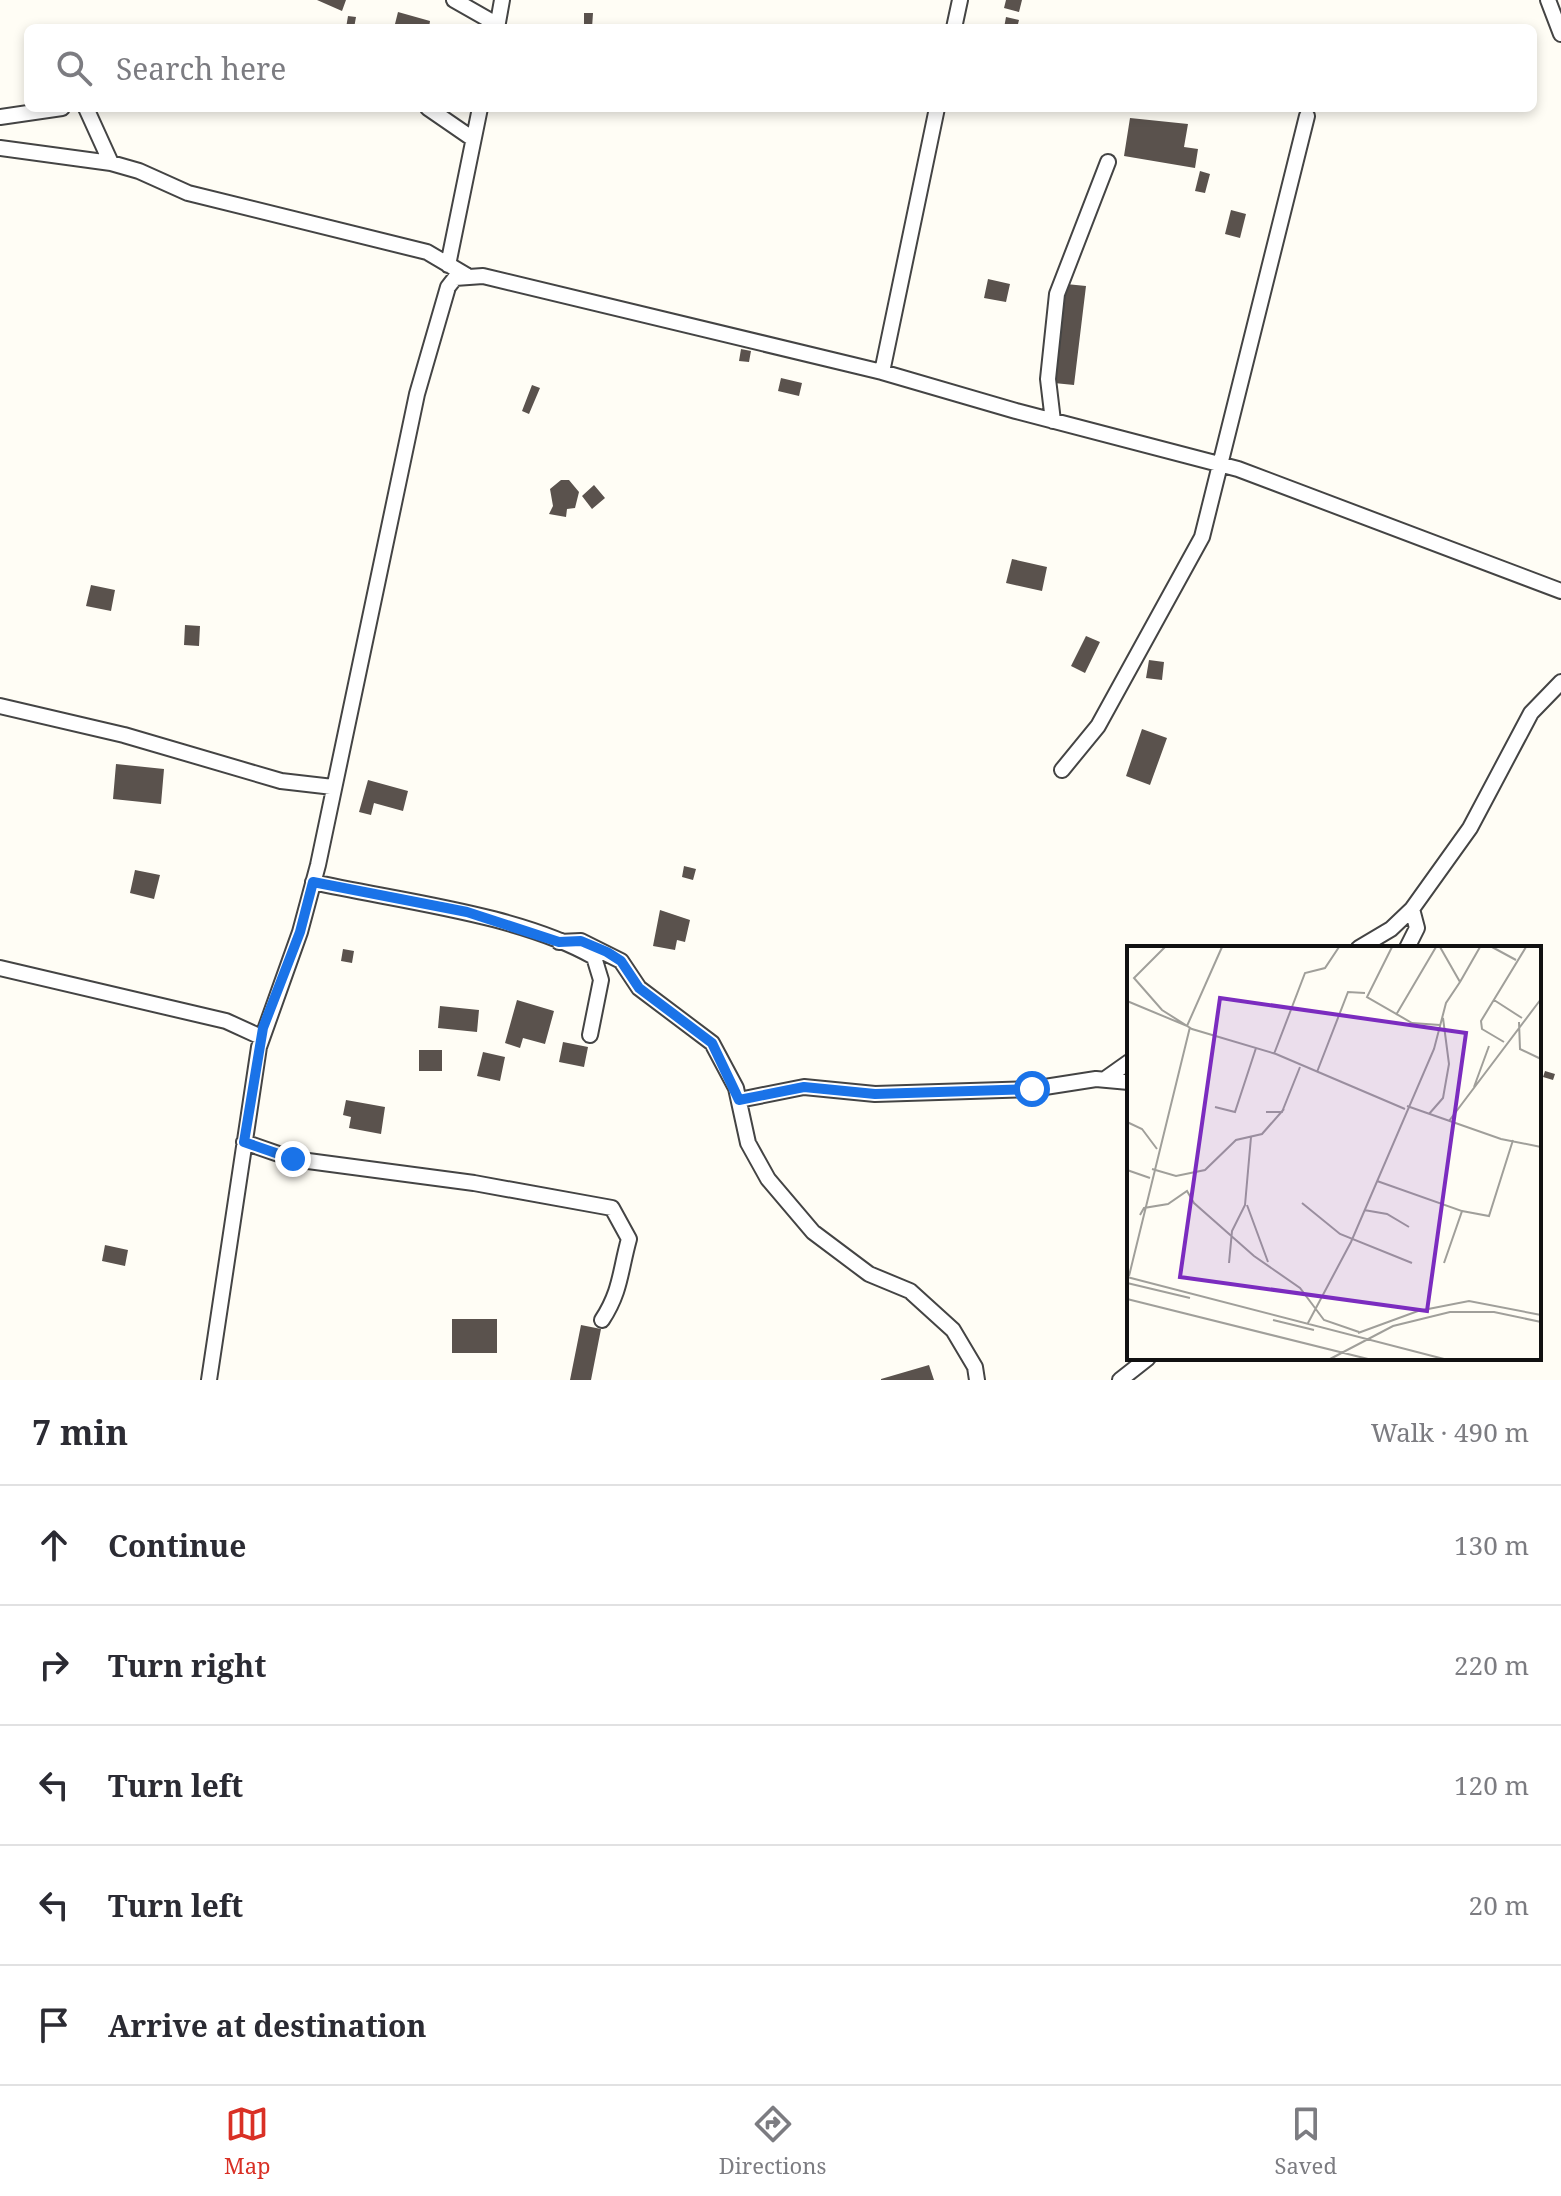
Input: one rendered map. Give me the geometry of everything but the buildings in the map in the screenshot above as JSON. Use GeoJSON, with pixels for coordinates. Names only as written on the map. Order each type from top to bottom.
{"type":"FeatureCollection","features":[{"type":"Feature","properties":{"kind":"street"},"geometry":{"type":"LineString","coordinates":[[454,0],[494,24]]}},
{"type":"Feature","properties":{"kind":"street"},"geometry":{"type":"LineString","coordinates":[[497,24],[502,0]]}},
{"type":"Feature","properties":{"kind":"street"},"geometry":{"type":"LineString","coordinates":[[955,24],[960,0]]}},
{"type":"Feature","properties":{"kind":"street"},"geometry":{"type":"LineString","coordinates":[[1548,0],[1561,34]]}},
{"type":"Feature","properties":{"kind":"street"},"geometry":{"type":"LineString","coordinates":[[0,117],[34,112]]}},
{"type":"Feature","properties":{"kind":"street"},"geometry":{"type":"LineString","coordinates":[[88,112],[111,163]]}},
{"type":"Feature","properties":{"kind":"street"},"geometry":{"type":"LineString","coordinates":[[434,112],[473,139]]}},
{"type":"Feature","properties":{"kind":"street"},"geometry":{"type":"LineString","coordinates":[[448,265],[479,112]]}},
{"type":"Feature","properties":{"kind":"street"},"geometry":{"type":"LineString","coordinates":[[882,372],[936,112]]}},
{"type":"Feature","properties":{"kind":"street"},"geometry":{"type":"LineString","coordinates":[[1062,770],[1098,726],[1177,577],[1202,537],[1223,465],[1307,116]]}},
{"type":"Feature","properties":{"kind":"street"},"geometry":{"type":"LineString","coordinates":[[0,148],[111,163],[139,171],[188,193],[427,252],[466,275],[529,286],[882,372],[1223,465],[1561,591]]}},
{"type":"Feature","properties":{"kind":"street"},"geometry":{"type":"LineString","coordinates":[[1053,421],[1048,379],[1057,294],[1108,162]]}},
{"type":"Feature","properties":{"kind":"street"},"geometry":{"type":"LineString","coordinates":[[209,1380],[234,1235],[244,1142],[261,1037],[300,932],[313,882],[417,394],[448,287],[455,278],[466,275]]}},
{"type":"Feature","properties":{"kind":"street"},"geometry":{"type":"LineString","coordinates":[[1362,946],[1391,929],[1412,909],[1470,828],[1531,713],[1561,682]]}},
{"type":"Feature","properties":{"kind":"street"},"geometry":{"type":"LineString","coordinates":[[0,706],[124,735],[281,781],[333,787]]}},
{"type":"Feature","properties":{"kind":"street"},"geometry":{"type":"LineString","coordinates":[[313,882],[467,912],[559,942],[594,957],[601,980],[590,1035]]}},
{"type":"Feature","properties":{"kind":"street"},"geometry":{"type":"LineString","coordinates":[[1408,946],[1417,928],[1412,909]]}},
{"type":"Feature","properties":{"kind":"street"},"geometry":{"type":"LineString","coordinates":[[559,942],[581,941],[621,961],[639,988],[712,1043],[739,1100],[748,1143],[768,1179],[813,1232],[869,1274],[910,1291],[953,1330],[975,1367],[977,1380]]}},
{"type":"Feature","properties":{"kind":"street"},"geometry":{"type":"LineString","coordinates":[[0,968],[226,1021],[261,1037]]}},
{"type":"Feature","properties":{"kind":"street"},"geometry":{"type":"LineString","coordinates":[[1105,1079],[1127,1063]]}},
{"type":"Feature","properties":{"kind":"street"},"geometry":{"type":"LineString","coordinates":[[739,1100],[804,1087],[875,1094],[1032,1089],[1105,1079],[1127,1082]]}},
{"type":"Feature","properties":{"kind":"street"},"geometry":{"type":"LineString","coordinates":[[244,1142],[293,1159],[474,1183],[612,1208],[629,1239],[619,1276],[619,1294],[602,1320]]}},
{"type":"Feature","properties":{"kind":"street"},"geometry":{"type":"LineString","coordinates":[[1120,1380],[1145,1360]]}},
{"type":"Feature","properties":{"kind":"route"},"geometry":{"type":"LineString","coordinates":[[293,1159],[244,1142],[263,1028],[300,932],[313,882],[467,912],[559,942],[581,941],[607,952],[621,961],[639,988],[712,1043],[736,1088],[739,1100],[804,1087],[875,1094],[1032,1089]]}}]}
